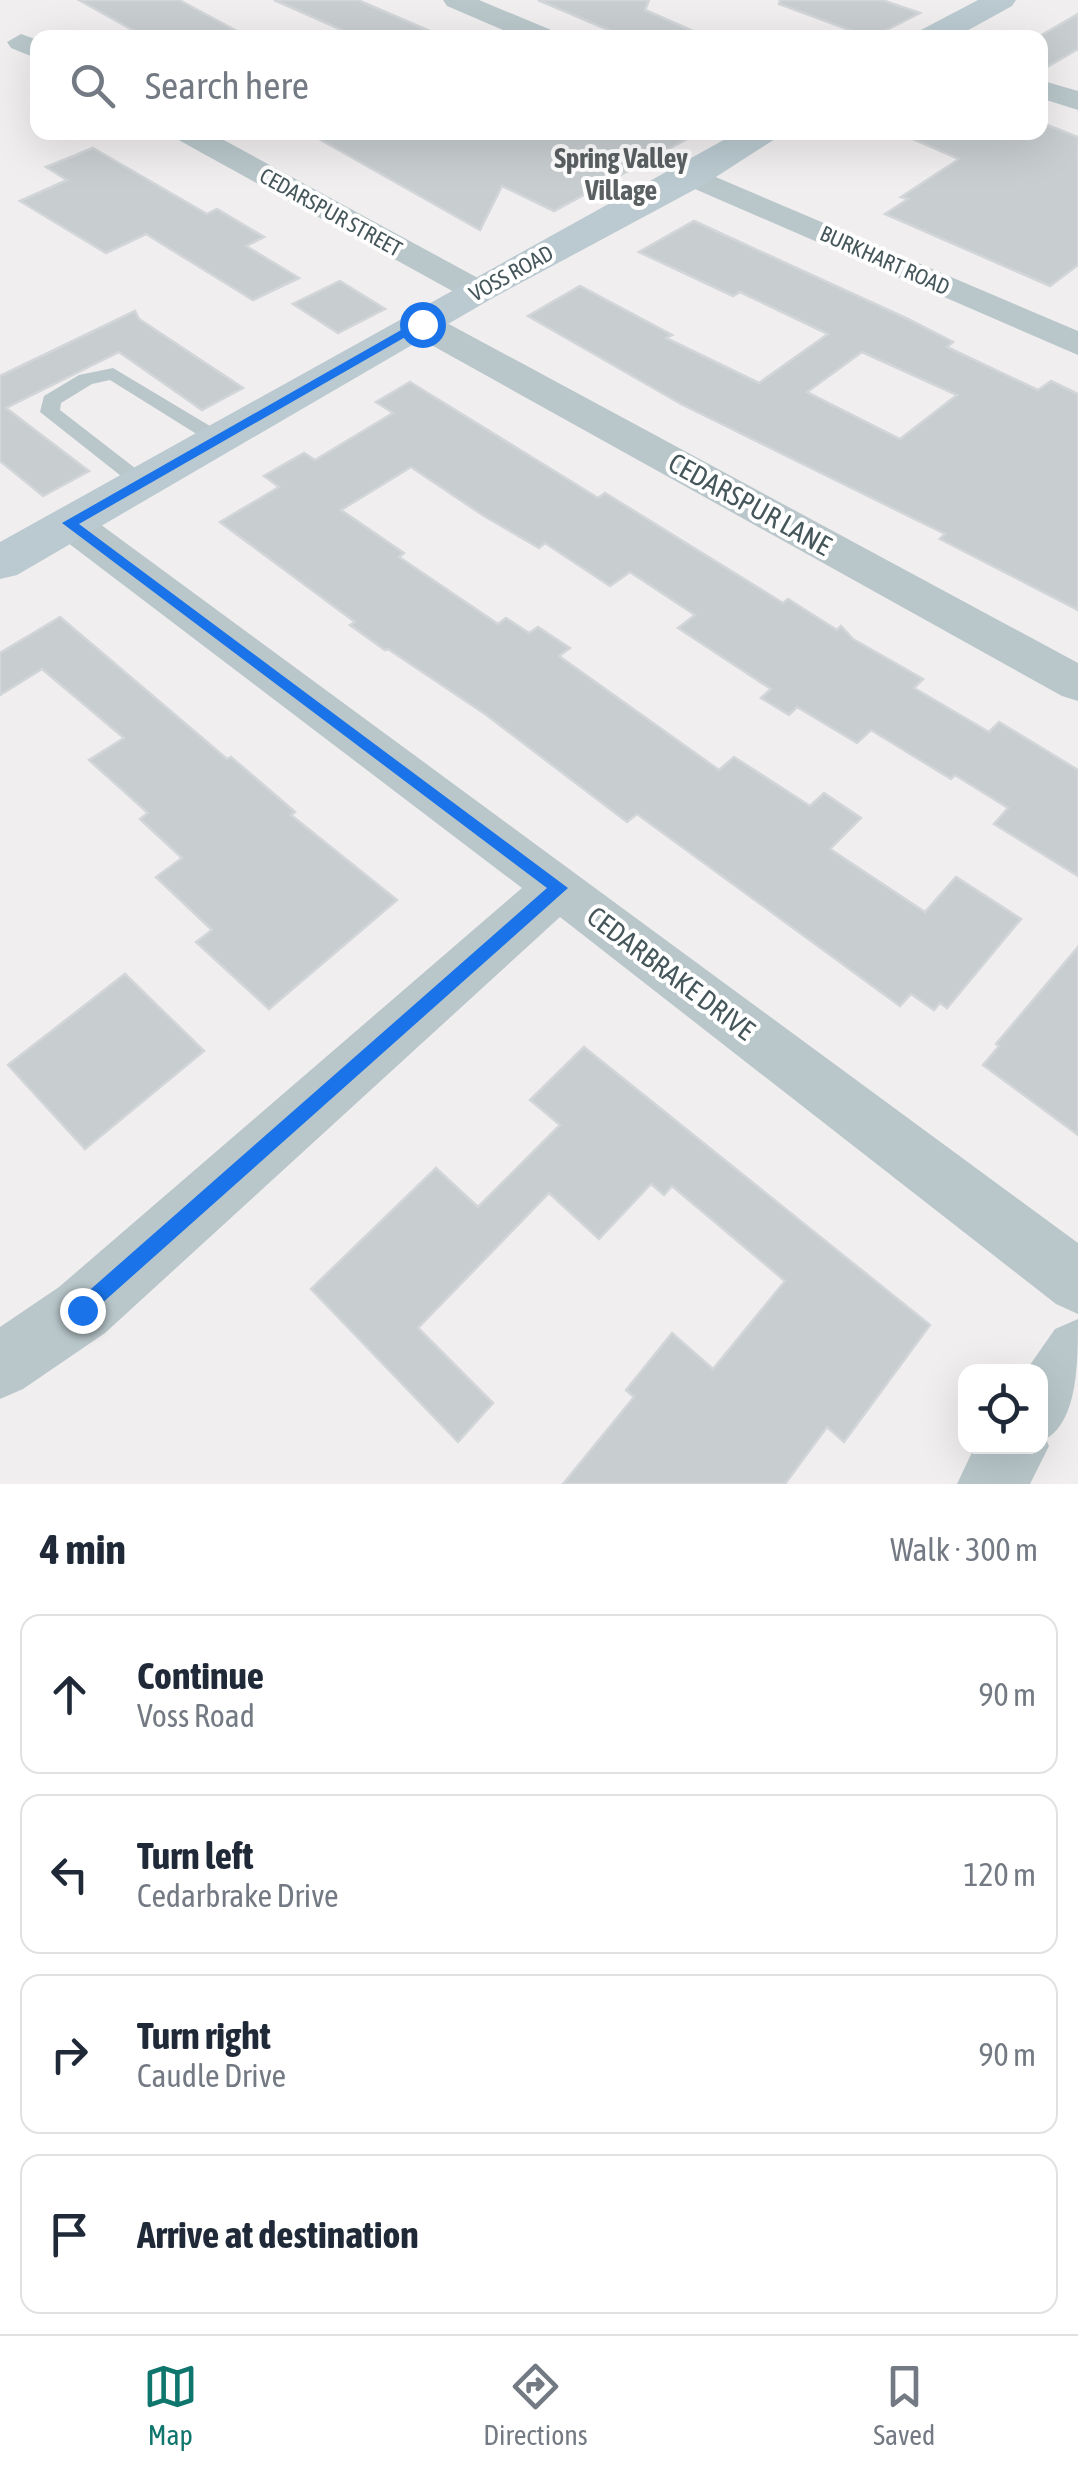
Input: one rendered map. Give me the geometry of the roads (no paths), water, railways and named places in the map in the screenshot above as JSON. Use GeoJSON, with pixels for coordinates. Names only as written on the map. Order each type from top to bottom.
{"type":"FeatureCollection","features":[{"type":"Feature","properties":{"kind":"street"},"geometry":{"type":"LineString","coordinates":[[456,0],[527,30]]}},
{"type":"Feature","properties":{"kind":"street"},"geometry":{"type":"LineString","coordinates":[[943,30],[990,2]]}},
{"type":"Feature","properties":{"kind":"street"},"geometry":{"type":"LineString","coordinates":[[1048,91],[1078,101]]}},
{"type":"Feature","properties":{"kind":"street","name":"CEDARSPUR STREET"},"geometry":{"type":"LineString","coordinates":[[201,140],[476,291]]}},
{"type":"Feature","properties":{"kind":"street","name":"VOSS ROAD"},"geometry":{"type":"LineString","coordinates":[[0,562],[476,291],[692,176],[749,140]]}},
{"type":"Feature","properties":{"kind":"street","name":"BURKHART ROAD"},"geometry":{"type":"LineString","coordinates":[[692,176],[1078,344]]}},
{"type":"Feature","properties":{"kind":"street","name":"CEDARSPUR LANE"},"geometry":{"type":"LineString","coordinates":[[422,324],[1078,684]]}},
{"type":"Feature","properties":{"kind":"street","name":"CEDARBRAKE DRIVE"},"geometry":{"type":"LineString","coordinates":[[70,523],[1078,1282]]}},
{"type":"Feature","properties":{"kind":"street"},"geometry":{"type":"LineString","coordinates":[[0,1366],[82,1310],[559,888]]}},
{"type":"Feature","properties":{"kind":"street"},"geometry":{"type":"LineString","coordinates":[[1048,1396],[1078,1352]]}},
{"type":"Feature","properties":{"kind":"street"},"geometry":{"type":"LineString","coordinates":[[990,1484],[1010,1454]]}},
{"type":"Feature","properties":{"kind":"lane"},"geometry":{"type":"LineString","coordinates":[[142,482],[50,412],[51,400],[86,379],[113,374],[218,439]]}},
{"type":"Feature","properties":{"kind":"district","name":"Spring Valley Village"},"geometry":{"type":"Point","coordinates":[621,174]}}]}
